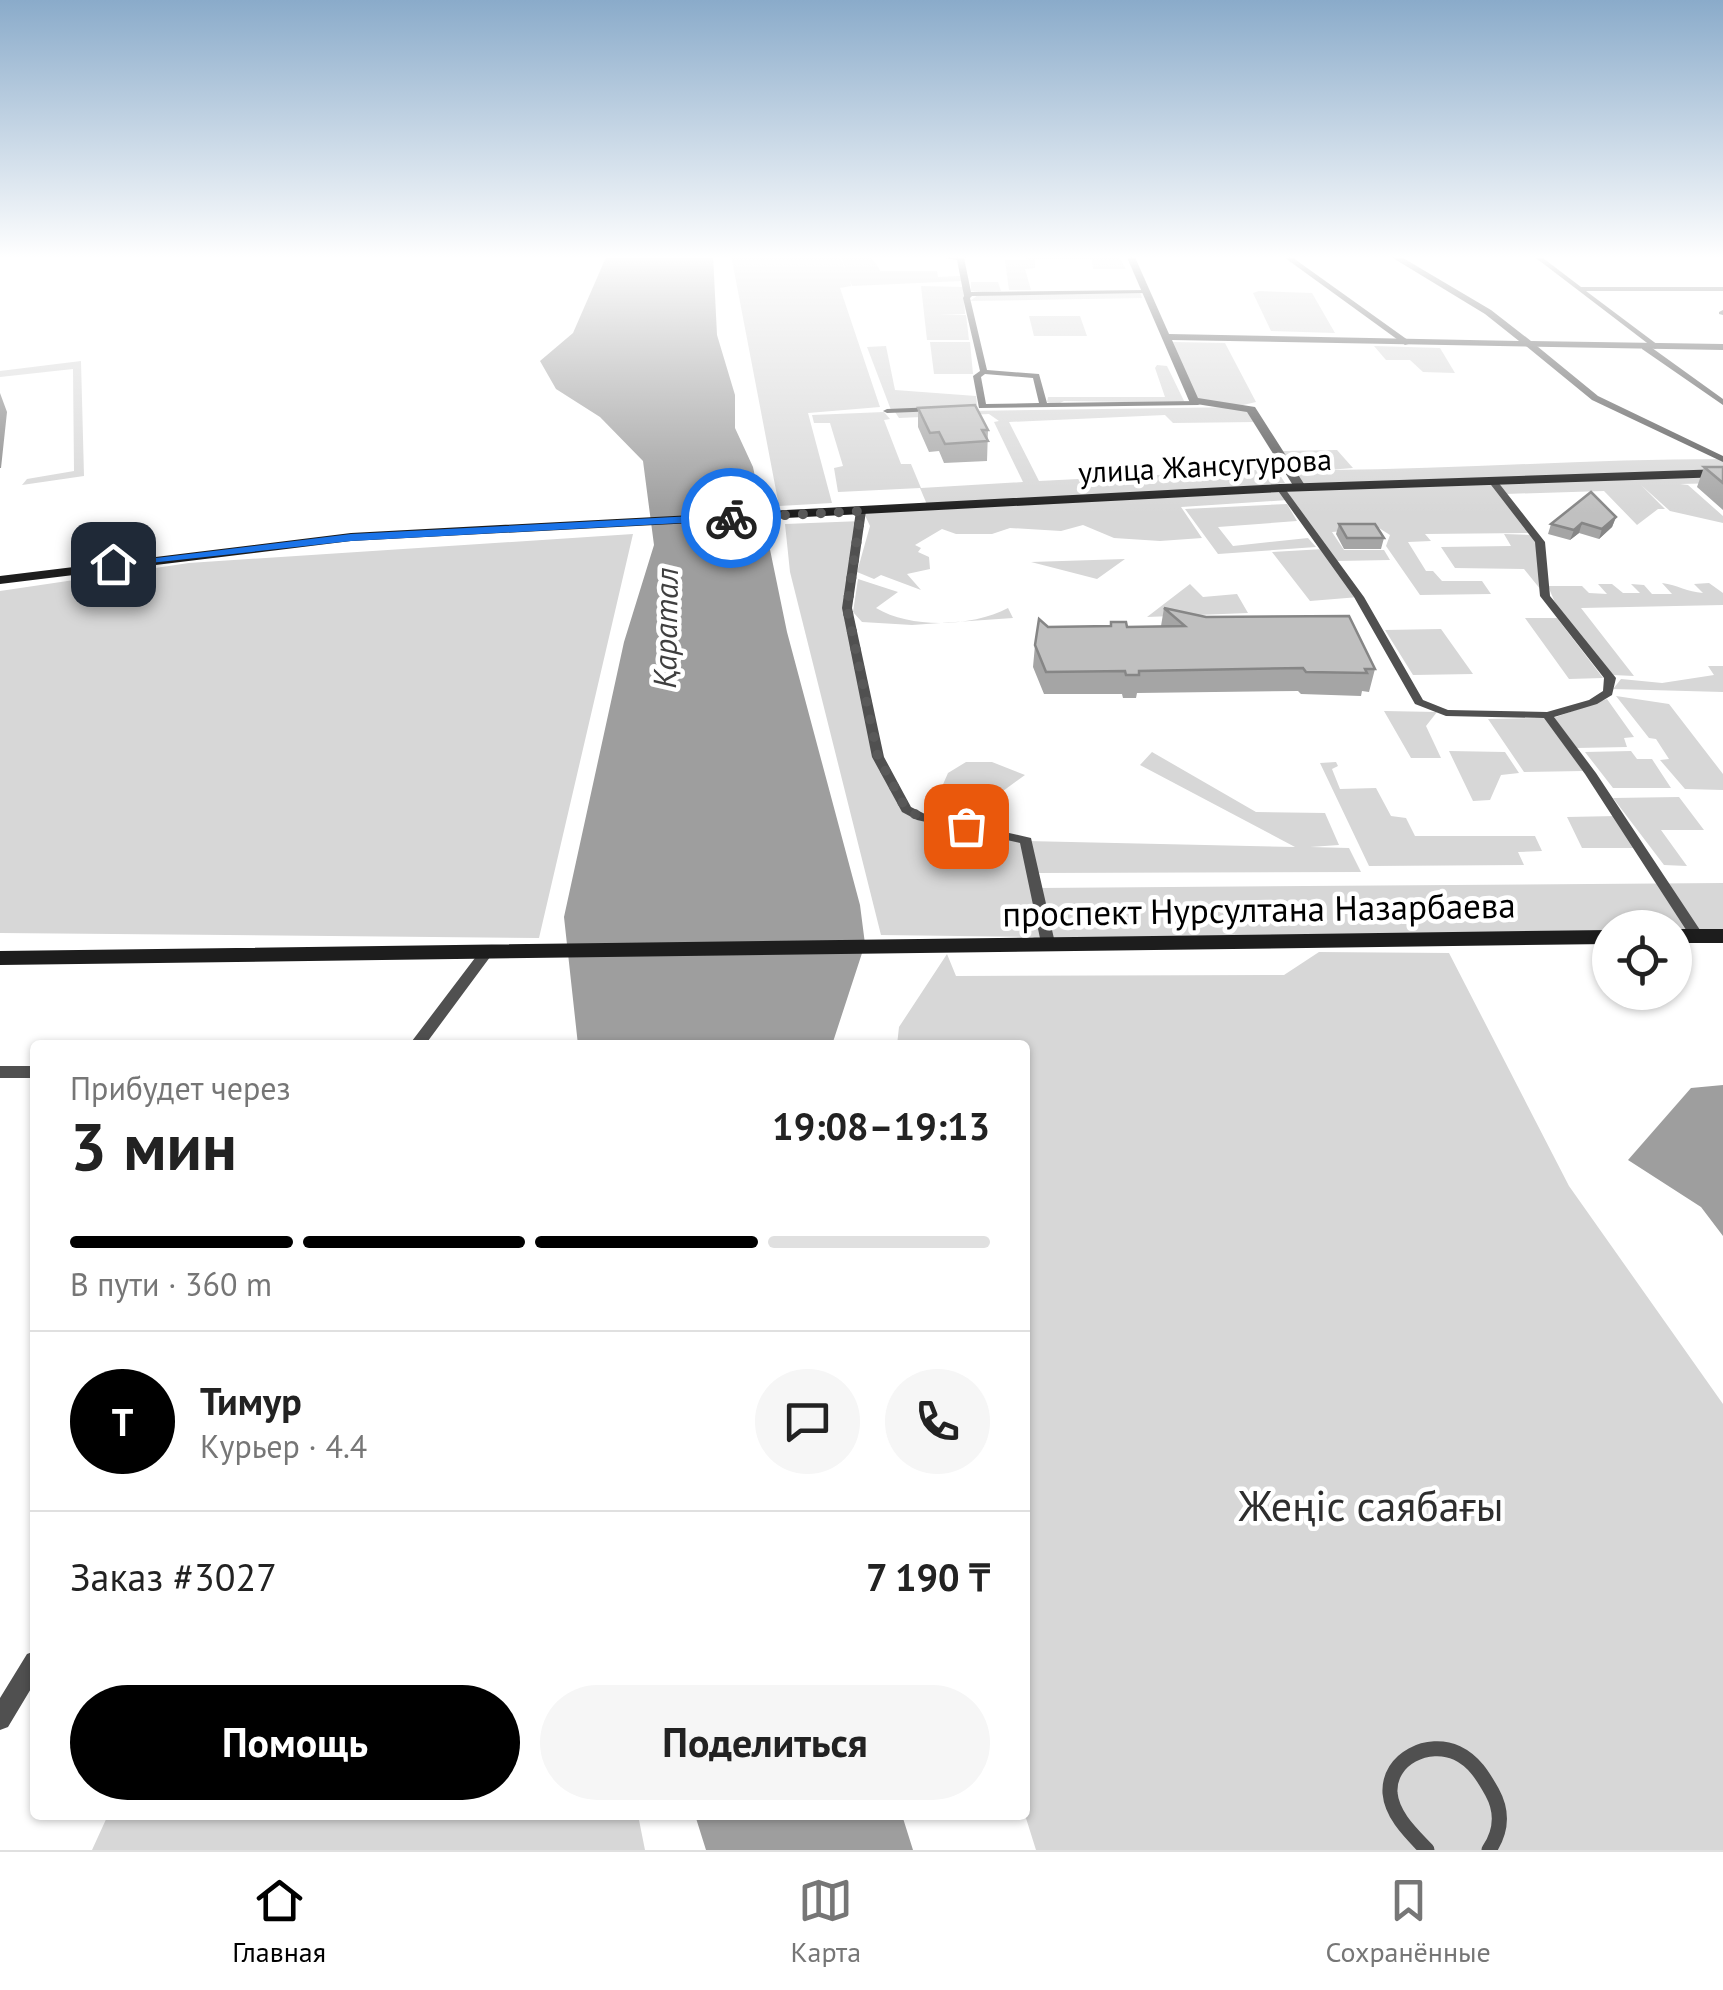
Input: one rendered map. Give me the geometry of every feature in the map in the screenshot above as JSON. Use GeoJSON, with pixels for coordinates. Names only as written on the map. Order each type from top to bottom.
{"type":"FeatureCollection","features":[{"type":"Feature","properties":{"kind":"main road","name":"улица Жансугурова"},"geometry":{"type":"LineString","coordinates":[[0,580],[334,539],[1490,478],[1723,473]]}},
{"type":"Feature","properties":{"kind":"main road"},"geometry":{"type":"LineString","coordinates":[[1692,936],[1723,936]]}},
{"type":"Feature","properties":{"kind":"main road","name":"проспект Нурсултана Назарбаева"},"geometry":{"type":"LineString","coordinates":[[0,958],[1592,937]]}},
{"type":"Feature","properties":{"kind":"street"},"geometry":{"type":"LineString","coordinates":[[976,341],[984,372]]}},
{"type":"Feature","properties":{"kind":"street"},"geometry":{"type":"LineString","coordinates":[[1167,341],[1198,403]]}},
{"type":"Feature","properties":{"kind":"street"},"geometry":{"type":"LineString","coordinates":[[1350,341],[1723,347]]}},
{"type":"Feature","properties":{"kind":"street"},"geometry":{"type":"LineString","coordinates":[[1526,341],[1596,398],[1723,459]]}},
{"type":"Feature","properties":{"kind":"street"},"geometry":{"type":"LineString","coordinates":[[1643,341],[1723,403]]}},
{"type":"Feature","properties":{"kind":"street"},"geometry":{"type":"LineString","coordinates":[[982,406],[976,376],[984,372],[1036,376],[1044,406]]}},
{"type":"Feature","properties":{"kind":"street"},"geometry":{"type":"LineString","coordinates":[[963,407],[1233,404],[1250,409],[1300,488]]}},
{"type":"Feature","properties":{"kind":"street"},"geometry":{"type":"LineString","coordinates":[[887,412],[944,408]]}},
{"type":"Feature","properties":{"kind":"street"},"geometry":{"type":"LineString","coordinates":[[1280,488],[1358,597],[1419,702],[1446,712],[1547,715],[1606,694],[1610,678],[1545,596],[1540,542],[1490,478]]}},
{"type":"Feature","properties":{"kind":"street"},"geometry":{"type":"LineString","coordinates":[[861,511],[847,608],[878,757],[906,809],[920,817],[1026,841],[1048,944]]}},
{"type":"Feature","properties":{"kind":"street"},"geometry":{"type":"LineString","coordinates":[[1547,715],[1697,936]]}},
{"type":"Feature","properties":{"kind":"street"},"geometry":{"type":"LineString","coordinates":[[421,1040],[486,953]]}},
{"type":"Feature","properties":{"kind":"street"},"geometry":{"type":"LineString","coordinates":[[0,1072],[30,1072]]}},
{"type":"Feature","properties":{"kind":"street"},"geometry":{"type":"LineString","coordinates":[[0,1720],[30,1670]]}},
{"type":"Feature","properties":{"kind":"street"},"geometry":{"type":"LineString","coordinates":[[1427,1850],[1398,1819],[1391,1798],[1391,1780],[1397,1764],[1408,1753],[1424,1747],[1442,1748],[1461,1756],[1489,1784],[1500,1818],[1497,1837],[1488,1850]]}},
{"type":"Feature","properties":{"kind":"green space"},"geometry":{"type":"Polygon","coordinates":[[[748,341],[858,341],[880,407],[808,413],[832,503],[779,506],[748,341]]]}},
{"type":"Feature","properties":{"kind":"green space"},"geometry":{"type":"Polygon","coordinates":[[[930,342],[970,342],[973,374],[934,374],[930,342]]]}},
{"type":"Feature","properties":{"kind":"green space"},"geometry":{"type":"Polygon","coordinates":[[[1173,342],[1225,343],[1256,402],[1198,403],[1184,380],[1173,342]]]}},
{"type":"Feature","properties":{"kind":"green space"},"geometry":{"type":"Polygon","coordinates":[[[886,346],[895,390],[976,396],[977,405],[891,410],[867,347],[886,346]]]}},
{"type":"Feature","properties":{"kind":"green space"},"geometry":{"type":"Polygon","coordinates":[[[1374,346],[1440,348],[1455,373],[1423,372],[1410,360],[1386,360],[1374,346]]]}},
{"type":"Feature","properties":{"kind":"green space"},"geometry":{"type":"Polygon","coordinates":[[[81,361],[84,476],[22,485],[27,479],[74,471],[73,369],[0,377],[0,371],[81,361]]]}},
{"type":"Feature","properties":{"kind":"green space"},"geometry":{"type":"Polygon","coordinates":[[[1157,365],[1167,366],[1185,403],[1047,402],[1048,397],[1165,397],[1157,365]]]}},
{"type":"Feature","properties":{"kind":"green space"},"geometry":{"type":"Polygon","coordinates":[[[1241,407],[1250,411],[1255,422],[1173,423],[1165,415],[1009,422],[1039,481],[1276,469],[1285,483],[1157,495],[928,507],[920,488],[838,492],[834,468],[843,466],[830,423],[814,423],[812,415],[884,412],[890,419],[884,420],[901,464],[911,464],[921,488],[1023,482],[994,422],[999,421],[989,414],[899,418],[895,412],[1241,407]]]}},
{"type":"Feature","properties":{"kind":"green space"},"geometry":{"type":"Polygon","coordinates":[[[1337,450],[1353,468],[1328,470],[1723,459],[1723,483],[1680,484],[1688,485],[1723,516],[1723,523],[1670,511],[1641,485],[1665,509],[1658,509],[1637,525],[1604,491],[1505,494],[1534,533],[1425,534],[1431,541],[1408,542],[1426,571],[1433,571],[1442,581],[1482,581],[1491,594],[1420,595],[1386,546],[1390,535],[1379,528],[1332,532],[1344,550],[1384,550],[1390,560],[1336,561],[1288,500],[1181,507],[1202,538],[1114,538],[1083,525],[1061,531],[1010,528],[992,534],[956,534],[942,529],[915,545],[921,548],[918,552],[929,557],[930,569],[907,574],[921,590],[881,575],[874,579],[857,572],[870,526],[864,513],[1626,474],[1300,487],[1289,471],[1321,469],[1294,469],[1283,451],[1337,450]]]}},
{"type":"Feature","properties":{"kind":"green space"},"geometry":{"type":"Polygon","coordinates":[[[1287,504],[1297,521],[1218,527],[1233,546],[1308,538],[1316,547],[1218,554],[1185,509],[1287,504]]]}},
{"type":"Feature","properties":{"kind":"green space"},"geometry":{"type":"Polygon","coordinates":[[[862,521],[848,598],[881,763],[914,813],[1026,841],[1295,847],[1140,765],[1152,752],[1256,812],[1325,813],[1339,845],[1310,847],[1349,848],[1361,872],[1034,873],[1037,888],[1723,883],[1723,936],[1692,936],[1692,910],[1592,910],[1592,937],[1048,943],[1032,937],[881,935],[790,572],[785,524],[862,521]]]}},
{"type":"Feature","properties":{"kind":"green space"},"geometry":{"type":"Polygon","coordinates":[[[633,534],[539,938],[0,933],[0,591],[189,563],[633,534]]]}},
{"type":"Feature","properties":{"kind":"green space"},"geometry":{"type":"Polygon","coordinates":[[[1504,534],[1532,535],[1537,546],[1541,590],[1524,569],[1455,568],[1441,547],[1511,546],[1504,534]]]}},
{"type":"Feature","properties":{"kind":"green space"},"geometry":{"type":"Polygon","coordinates":[[[1324,549],[1359,597],[1310,601],[1272,552],[1324,549]]]}},
{"type":"Feature","properties":{"kind":"green space"},"geometry":{"type":"Polygon","coordinates":[[[1125,559],[1097,579],[1031,562],[1125,559]]]}},
{"type":"Feature","properties":{"kind":"green space"},"geometry":{"type":"Polygon","coordinates":[[[858,579],[898,592],[876,608],[906,620],[941,623],[862,622],[853,612],[858,579]]]}},
{"type":"Feature","properties":{"kind":"green space"},"geometry":{"type":"Polygon","coordinates":[[[1662,583],[1703,593],[1694,584],[1709,583],[1723,593],[1723,605],[1581,608],[1634,676],[1613,675],[1556,605],[1548,586],[1582,586],[1589,593],[1607,594],[1598,584],[1612,584],[1623,593],[1640,593],[1631,584],[1644,585],[1652,594],[1672,594],[1662,583]]]}},
{"type":"Feature","properties":{"kind":"green space"},"geometry":{"type":"Polygon","coordinates":[[[1190,584],[1203,597],[1237,594],[1248,613],[1147,617],[1190,584]]]}},
{"type":"Feature","properties":{"kind":"green space"},"geometry":{"type":"Polygon","coordinates":[[[1008,608],[1013,618],[962,622],[1008,608]]]}},
{"type":"Feature","properties":{"kind":"green space"},"geometry":{"type":"Polygon","coordinates":[[[1525,618],[1557,618],[1603,678],[1569,679],[1525,618]]]}},
{"type":"Feature","properties":{"kind":"green space"},"geometry":{"type":"Polygon","coordinates":[[[1441,629],[1473,674],[1413,675],[1385,630],[1441,629]]]}},
{"type":"Feature","properties":{"kind":"green space"},"geometry":{"type":"Polygon","coordinates":[[[1708,666],[1723,666],[1723,692],[1613,689],[1621,679],[1662,683],[1714,675],[1708,666]]]}},
{"type":"Feature","properties":{"kind":"green space"},"geometry":{"type":"Polygon","coordinates":[[[1616,696],[1669,704],[1723,774],[1723,790],[1685,789],[1660,760],[1669,759],[1656,739],[1649,738],[1616,696]]]}},
{"type":"Feature","properties":{"kind":"green space"},"geometry":{"type":"Polygon","coordinates":[[[1607,699],[1634,737],[1624,738],[1627,747],[1576,748],[1553,718],[1607,699]]]}},
{"type":"Feature","properties":{"kind":"green space"},"geometry":{"type":"Polygon","coordinates":[[[1384,711],[1437,712],[1426,726],[1441,758],[1411,758],[1384,711]]]}},
{"type":"Feature","properties":{"kind":"green space"},"geometry":{"type":"Polygon","coordinates":[[[1545,718],[1583,771],[1524,772],[1488,719],[1545,718]]]}},
{"type":"Feature","properties":{"kind":"green space"},"geometry":{"type":"Polygon","coordinates":[[[1449,751],[1505,752],[1519,773],[1501,775],[1490,800],[1473,801],[1449,751]]]}},
{"type":"Feature","properties":{"kind":"green space"},"geometry":{"type":"Polygon","coordinates":[[[1631,751],[1637,759],[1652,759],[1671,788],[1613,788],[1585,752],[1631,751]]]}},
{"type":"Feature","properties":{"kind":"green space"},"geometry":{"type":"Polygon","coordinates":[[[966,762],[992,762],[1025,775],[962,821],[930,814],[948,773],[966,762]]]}},
{"type":"Feature","properties":{"kind":"green space"},"geometry":{"type":"Polygon","coordinates":[[[1336,762],[1338,766],[1332,769],[1340,789],[1376,788],[1391,816],[1406,818],[1415,836],[1535,836],[1542,851],[1518,852],[1524,865],[1369,866],[1320,763],[1336,762]]]}},
{"type":"Feature","properties":{"kind":"green space"},"geometry":{"type":"Polygon","coordinates":[[[1679,797],[1704,830],[1661,830],[1687,866],[1664,865],[1613,798],[1679,797]]]}},
{"type":"Feature","properties":{"kind":"green space"},"geometry":{"type":"Polygon","coordinates":[[[1617,816],[1641,848],[1582,848],[1567,817],[1617,816]]]}},
{"type":"Feature","properties":{"kind":"green space","name":"Жеңіс саябағы"},"geometry":{"type":"Polygon","coordinates":[[[1319,952],[1449,953],[1569,1186],[1723,1404],[1723,1850],[1036,1850],[1027,1820],[1030,1820],[1030,1040],[898,1040],[899,1027],[947,954],[956,976],[1284,975],[1319,952]]]}},
{"type":"Feature","properties":{"kind":"green space"},"geometry":{"type":"Polygon","coordinates":[[[106,1820],[639,1820],[645,1850],[92,1850],[106,1820]]]}},
{"type":"Feature","properties":{"kind":"water","name":"Қаратал"},"geometry":{"type":"Polygon","coordinates":[[[563,341],[719,341],[735,395],[735,428],[753,467],[787,632],[860,905],[865,944],[834,1040],[577,1040],[564,917],[624,642],[654,545],[643,461],[600,417],[556,389],[540,361],[563,341]]]}},
{"type":"Feature","properties":{"kind":"water"},"geometry":{"type":"Polygon","coordinates":[[[1723,1085],[1723,1236],[1701,1207],[1628,1160],[1691,1088],[1723,1085]]]}},
{"type":"Feature","properties":{"kind":"water"},"geometry":{"type":"Polygon","coordinates":[[[697,1820],[904,1820],[913,1850],[706,1850],[697,1820]]]}},
{"type":"Feature","properties":{"kind":"building"},"geometry":{"type":"Polygon","coordinates":[[[975,405],[988,430],[982,430],[988,441],[945,444],[939,432],[930,433],[918,408],[975,405]]]}},
{"type":"Feature","properties":{"kind":"building"},"geometry":{"type":"Polygon","coordinates":[[[1704,467],[1723,467],[1723,483],[1704,467]]]}},
{"type":"Feature","properties":{"kind":"building"},"geometry":{"type":"Polygon","coordinates":[[[1591,492],[1616,517],[1602,529],[1582,523],[1574,530],[1551,524],[1591,492]]]}},
{"type":"Feature","properties":{"kind":"building"},"geometry":{"type":"Polygon","coordinates":[[[1339,524],[1375,524],[1384,538],[1347,538],[1339,524]]]}},
{"type":"Feature","properties":{"kind":"building"},"geometry":{"type":"Polygon","coordinates":[[[1164,608],[1206,617],[1349,616],[1375,669],[1365,669],[1367,673],[1306,672],[1303,668],[1139,671],[1139,675],[1126,675],[1125,671],[1046,672],[1035,645],[1039,619],[1048,627],[1111,626],[1111,622],[1126,622],[1127,627],[1185,626],[1164,608]]]}},
{"type":"Feature","properties":{"kind":"way so far"},"geometry":{"type":"LineString","coordinates":[[731,518],[861,511],[847,608],[878,757],[906,809],[920,817],[966,826]]}},
{"type":"Feature","properties":{"kind":"route"},"geometry":{"type":"LineString","coordinates":[[113,564],[351,538],[731,518]]}}]}
